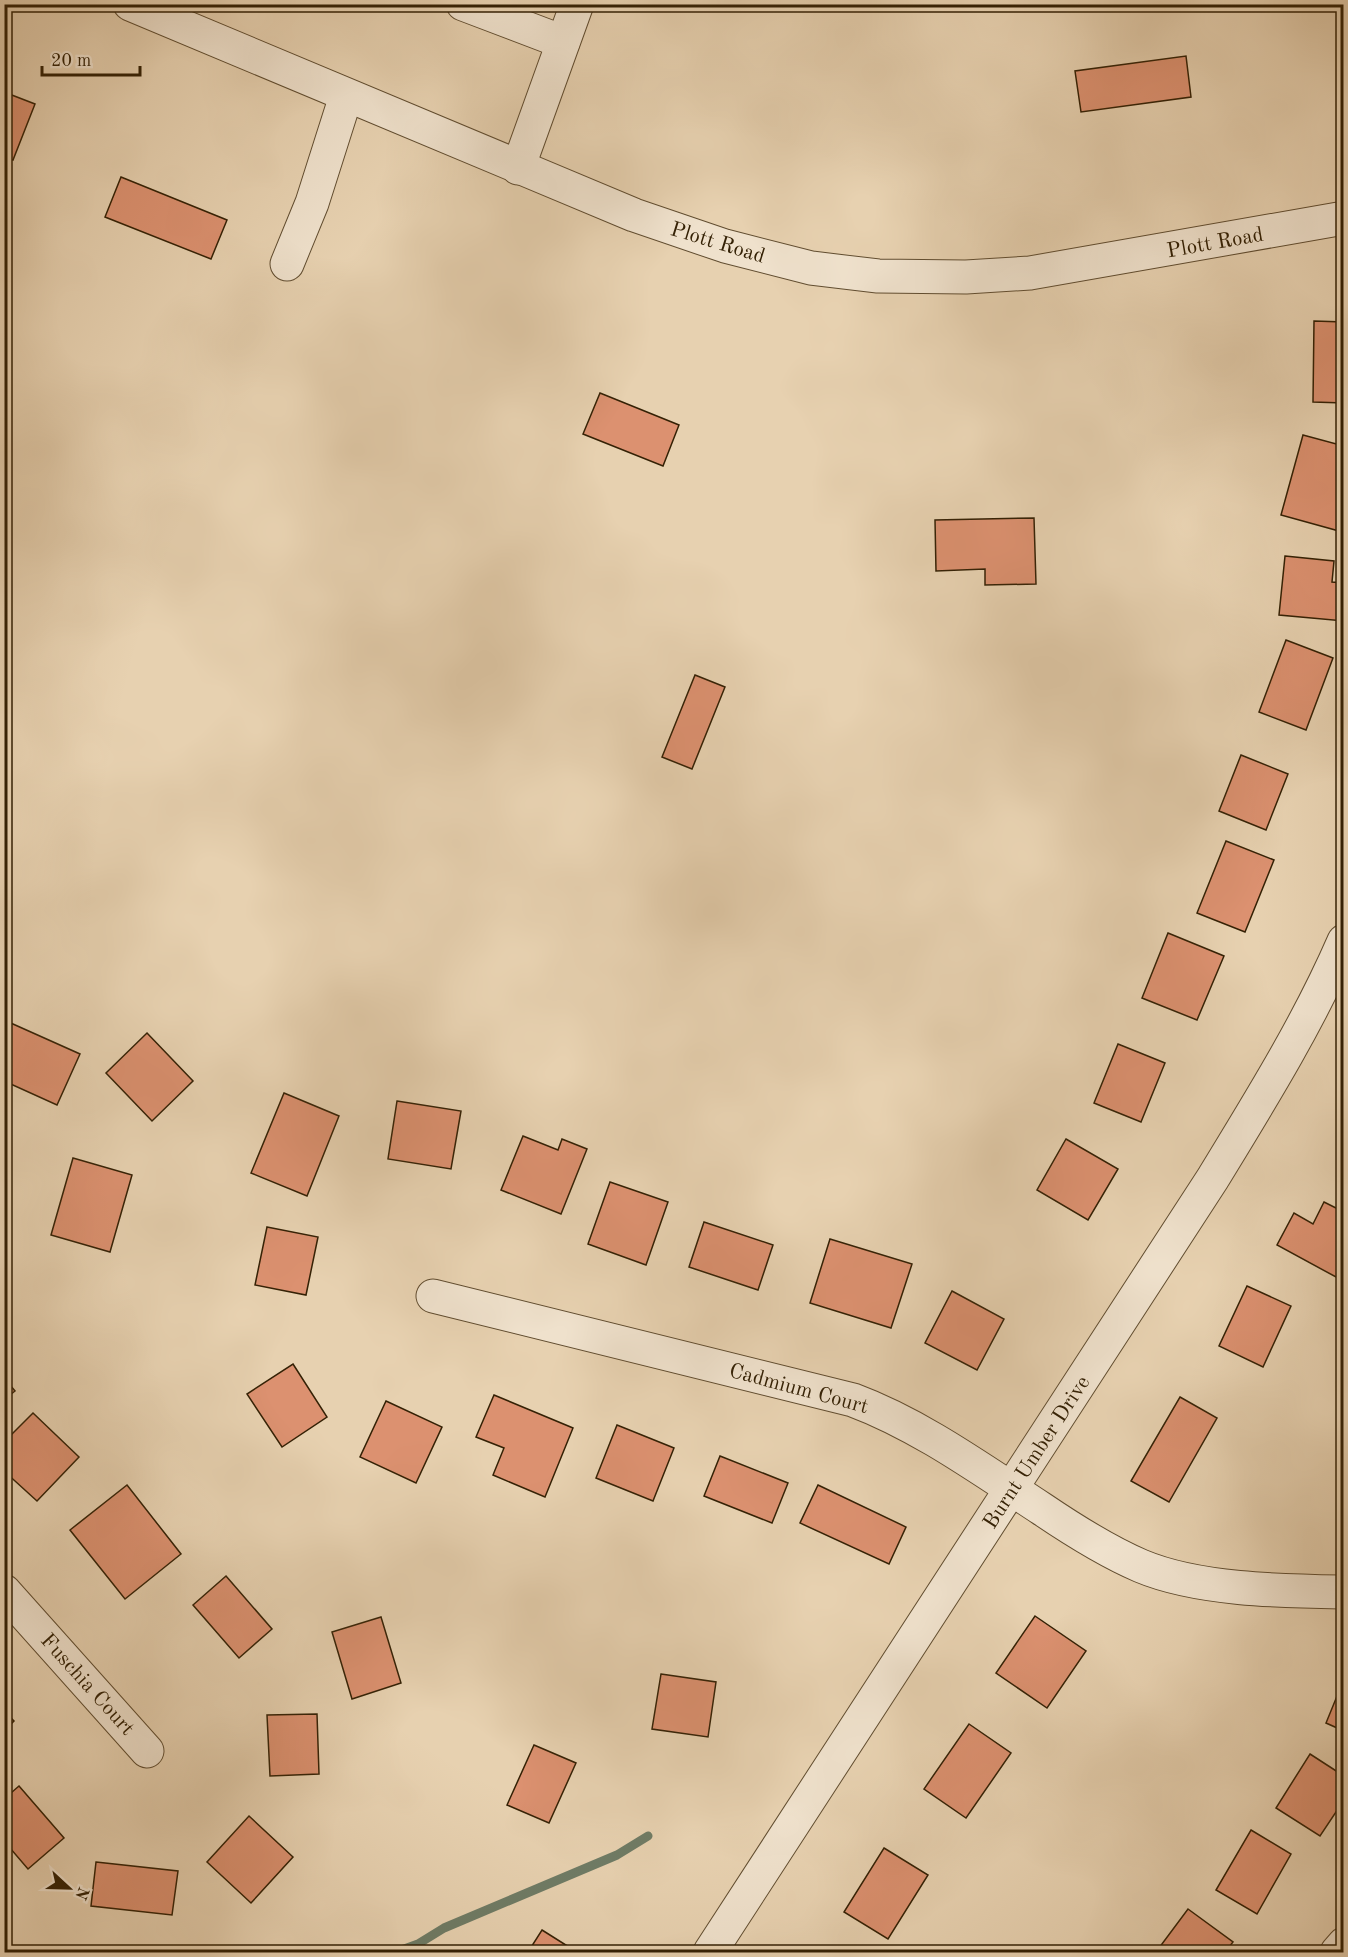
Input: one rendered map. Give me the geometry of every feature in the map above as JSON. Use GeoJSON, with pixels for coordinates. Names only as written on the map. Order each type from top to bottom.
{"type":"FeatureCollection","features":[{"type":"Feature","properties":{"kind":"street","name":"Plott Road"},"geometry":{"type":"LineString","coordinates":[[130,4],[190,16],[346,96],[634,215],[725,246],[810,268],[878,276],[966,277],[1030,273],[1344,218]]}},
{"type":"Feature","properties":{"kind":"street"},"geometry":{"type":"LineString","coordinates":[[463,4],[564,42]]}},
{"type":"Feature","properties":{"kind":"street"},"geometry":{"type":"LineString","coordinates":[[518,168],[577,4]]}},
{"type":"Feature","properties":{"kind":"street"},"geometry":{"type":"LineString","coordinates":[[287,264],[312,203],[346,96]]}},
{"type":"Feature","properties":{"kind":"street","name":"Burnt Umber Drive"},"geometry":{"type":"LineString","coordinates":[[710,1953],[1219,1168],[1285,1058],[1330,973],[1344,941]]}},
{"type":"Feature","properties":{"kind":"street","name":"Cadmium Court"},"geometry":{"type":"LineString","coordinates":[[433,1296],[853,1400],[883,1411],[1080,1534],[1141,1566],[1190,1581],[1279,1590],[1344,1592]]}},
{"type":"Feature","properties":{"kind":"street","name":"Fuschia Court"},"geometry":{"type":"LineString","coordinates":[[4,1591],[147,1751]]}},
{"type":"Feature","properties":{"kind":"street"},"geometry":{"type":"LineString","coordinates":[[1337,1953],[1344,1944]]}},
{"type":"Feature","properties":{"kind":"building"},"geometry":{"type":"Polygon","coordinates":[[[1186,56],[1191,97],[1081,112],[1075,71],[1186,56]]]}},
{"type":"Feature","properties":{"kind":"building"},"geometry":{"type":"Polygon","coordinates":[[[4,92],[35,104],[13,160],[4,157],[4,92]]]}},
{"type":"Feature","properties":{"kind":"building"},"geometry":{"type":"Polygon","coordinates":[[[121,177],[227,220],[211,259],[105,217],[121,177]]]}},
{"type":"Feature","properties":{"kind":"building"},"geometry":{"type":"Polygon","coordinates":[[[1314,321],[1344,322],[1344,403],[1313,402],[1314,321]]]}},
{"type":"Feature","properties":{"kind":"building"},"geometry":{"type":"Polygon","coordinates":[[[600,393],[679,425],[663,466],[583,434],[600,393]]]}},
{"type":"Feature","properties":{"kind":"building"},"geometry":{"type":"Polygon","coordinates":[[[1303,435],[1344,446],[1344,514],[1339,531],[1281,515],[1303,435]]]}},
{"type":"Feature","properties":{"kind":"building"},"geometry":{"type":"Polygon","coordinates":[[[1034,518],[1036,584],[985,585],[985,569],[936,571],[935,520],[1034,518]]]}},
{"type":"Feature","properties":{"kind":"building"},"geometry":{"type":"Polygon","coordinates":[[[1285,556],[1334,561],[1332,582],[1344,583],[1344,621],[1279,615],[1285,556]]]}},
{"type":"Feature","properties":{"kind":"building"},"geometry":{"type":"Polygon","coordinates":[[[1286,640],[1333,658],[1306,730],[1259,712],[1286,640]]]}},
{"type":"Feature","properties":{"kind":"building"},"geometry":{"type":"Polygon","coordinates":[[[695,675],[725,687],[692,769],[662,757],[695,675]]]}},
{"type":"Feature","properties":{"kind":"building"},"geometry":{"type":"Polygon","coordinates":[[[1241,755],[1288,774],[1266,830],[1219,811],[1241,755]]]}},
{"type":"Feature","properties":{"kind":"building"},"geometry":{"type":"Polygon","coordinates":[[[1226,841],[1274,860],[1245,932],[1197,913],[1226,841]]]}},
{"type":"Feature","properties":{"kind":"building"},"geometry":{"type":"Polygon","coordinates":[[[1168,933],[1224,956],[1197,1020],[1142,998],[1168,933]]]}},
{"type":"Feature","properties":{"kind":"building"},"geometry":{"type":"Polygon","coordinates":[[[4,1020],[80,1054],[57,1105],[4,1081],[4,1020]]]}},
{"type":"Feature","properties":{"kind":"building"},"geometry":{"type":"Polygon","coordinates":[[[147,1033],[193,1081],[152,1121],[106,1073],[147,1033]]]}},
{"type":"Feature","properties":{"kind":"building"},"geometry":{"type":"Polygon","coordinates":[[[1118,1044],[1165,1063],[1141,1122],[1094,1103],[1118,1044]]]}},
{"type":"Feature","properties":{"kind":"building"},"geometry":{"type":"Polygon","coordinates":[[[284,1093],[339,1116],[307,1196],[251,1173],[284,1093]]]}},
{"type":"Feature","properties":{"kind":"building"},"geometry":{"type":"Polygon","coordinates":[[[397,1101],[461,1111],[451,1169],[388,1159],[397,1101]]]}},
{"type":"Feature","properties":{"kind":"building"},"geometry":{"type":"Polygon","coordinates":[[[523,1136],[558,1150],[562,1139],[587,1149],[561,1214],[501,1190],[523,1136]]]}},
{"type":"Feature","properties":{"kind":"building"},"geometry":{"type":"Polygon","coordinates":[[[1066,1139],[1118,1169],[1088,1220],[1037,1190],[1066,1139]]]}},
{"type":"Feature","properties":{"kind":"building"},"geometry":{"type":"Polygon","coordinates":[[[73,1158],[132,1175],[110,1252],[51,1235],[73,1158]]]}},
{"type":"Feature","properties":{"kind":"building"},"geometry":{"type":"Polygon","coordinates":[[[610,1182],[668,1202],[646,1265],[588,1244],[610,1182]]]}},
{"type":"Feature","properties":{"kind":"building"},"geometry":{"type":"Polygon","coordinates":[[[1324,1202],[1344,1212],[1344,1263],[1336,1277],[1277,1245],[1294,1213],[1313,1224],[1324,1202]]]}},
{"type":"Feature","properties":{"kind":"building"},"geometry":{"type":"Polygon","coordinates":[[[704,1222],[773,1245],[758,1290],[689,1267],[704,1222]]]}},
{"type":"Feature","properties":{"kind":"building"},"geometry":{"type":"Polygon","coordinates":[[[267,1227],[318,1237],[306,1295],[255,1285],[267,1227]]]}},
{"type":"Feature","properties":{"kind":"building"},"geometry":{"type":"Polygon","coordinates":[[[830,1239],[912,1264],[891,1328],[810,1303],[830,1239]]]}},
{"type":"Feature","properties":{"kind":"building"},"geometry":{"type":"Polygon","coordinates":[[[1247,1286],[1291,1306],[1263,1367],[1219,1346],[1247,1286]]]}},
{"type":"Feature","properties":{"kind":"building"},"geometry":{"type":"Polygon","coordinates":[[[952,1291],[1004,1319],[977,1370],[925,1343],[952,1291]]]}},
{"type":"Feature","properties":{"kind":"building"},"geometry":{"type":"Polygon","coordinates":[[[293,1364],[327,1417],[282,1447],[247,1394],[293,1364]]]}},
{"type":"Feature","properties":{"kind":"building"},"geometry":{"type":"Polygon","coordinates":[[[4,1378],[15,1391],[4,1400],[4,1378]]]}},
{"type":"Feature","properties":{"kind":"building"},"geometry":{"type":"Polygon","coordinates":[[[494,1395],[573,1428],[545,1497],[493,1475],[504,1448],[476,1437],[494,1395]]]}},
{"type":"Feature","properties":{"kind":"building"},"geometry":{"type":"Polygon","coordinates":[[[1180,1397],[1217,1418],[1169,1502],[1131,1481],[1180,1397]]]}},
{"type":"Feature","properties":{"kind":"building"},"geometry":{"type":"Polygon","coordinates":[[[386,1401],[442,1427],[416,1483],[360,1457],[386,1401]]]}},
{"type":"Feature","properties":{"kind":"building"},"geometry":{"type":"Polygon","coordinates":[[[33,1413],[79,1457],[37,1501],[4,1471],[4,1442],[33,1413]]]}},
{"type":"Feature","properties":{"kind":"building"},"geometry":{"type":"Polygon","coordinates":[[[617,1425],[674,1448],[653,1501],[596,1478],[617,1425]]]}},
{"type":"Feature","properties":{"kind":"building"},"geometry":{"type":"Polygon","coordinates":[[[720,1456],[788,1483],[772,1523],[704,1496],[720,1456]]]}},
{"type":"Feature","properties":{"kind":"building"},"geometry":{"type":"Polygon","coordinates":[[[127,1485],[181,1554],[125,1599],[70,1530],[127,1485]]]}},
{"type":"Feature","properties":{"kind":"building"},"geometry":{"type":"Polygon","coordinates":[[[818,1485],[906,1527],[889,1564],[800,1523],[818,1485]]]}},
{"type":"Feature","properties":{"kind":"building"},"geometry":{"type":"Polygon","coordinates":[[[226,1576],[272,1629],[239,1658],[193,1605],[226,1576]]]}},
{"type":"Feature","properties":{"kind":"building"},"geometry":{"type":"Polygon","coordinates":[[[1035,1616],[1086,1651],[1047,1708],[996,1673],[1035,1616]]]}},
{"type":"Feature","properties":{"kind":"building"},"geometry":{"type":"Polygon","coordinates":[[[381,1617],[401,1683],[352,1699],[332,1632],[381,1617]]]}},
{"type":"Feature","properties":{"kind":"building"},"geometry":{"type":"Polygon","coordinates":[[[661,1674],[716,1682],[708,1737],[652,1729],[661,1674]]]}},
{"type":"Feature","properties":{"kind":"building"},"geometry":{"type":"Polygon","coordinates":[[[1344,1679],[1344,1731],[1326,1723],[1344,1679]]]}},
{"type":"Feature","properties":{"kind":"building"},"geometry":{"type":"Polygon","coordinates":[[[4,1711],[14,1721],[4,1731],[4,1711]]]}},
{"type":"Feature","properties":{"kind":"building"},"geometry":{"type":"Polygon","coordinates":[[[317,1714],[319,1774],[270,1776],[267,1715],[317,1714]]]}},
{"type":"Feature","properties":{"kind":"building"},"geometry":{"type":"Polygon","coordinates":[[[969,1724],[1011,1753],[966,1818],[924,1789],[969,1724]]]}},
{"type":"Feature","properties":{"kind":"building"},"geometry":{"type":"Polygon","coordinates":[[[534,1745],[576,1763],[549,1823],[507,1805],[534,1745]]]}},
{"type":"Feature","properties":{"kind":"building"},"geometry":{"type":"Polygon","coordinates":[[[1310,1754],[1344,1776],[1344,1800],[1320,1836],[1276,1808],[1310,1754]]]}},
{"type":"Feature","properties":{"kind":"building"},"geometry":{"type":"Polygon","coordinates":[[[19,1786],[64,1838],[28,1869],[4,1841],[4,1799],[19,1786]]]}},
{"type":"Feature","properties":{"kind":"building"},"geometry":{"type":"Polygon","coordinates":[[[249,1816],[293,1857],[251,1903],[207,1862],[249,1816]]]}},
{"type":"Feature","properties":{"kind":"building"},"geometry":{"type":"Polygon","coordinates":[[[1251,1830],[1291,1854],[1257,1914],[1216,1890],[1251,1830]]]}},
{"type":"Feature","properties":{"kind":"building"},"geometry":{"type":"Polygon","coordinates":[[[884,1848],[928,1875],[888,1939],[844,1912],[884,1848]]]}},
{"type":"Feature","properties":{"kind":"building"},"geometry":{"type":"Polygon","coordinates":[[[96,1862],[178,1871],[172,1915],[91,1906],[96,1862]]]}},
{"type":"Feature","properties":{"kind":"building"},"geometry":{"type":"Polygon","coordinates":[[[1188,1909],[1233,1942],[1225,1952],[1156,1952],[1188,1909]]]}},
{"type":"Feature","properties":{"kind":"building"},"geometry":{"type":"Polygon","coordinates":[[[542,1930],[577,1952],[528,1952],[542,1930]]]}},
{"type":"Feature","properties":{"kind":"waterway"},"geometry":{"type":"LineString","coordinates":[[396,1952],[418,1944],[444,1928],[617,1855],[648,1836]]}}]}
